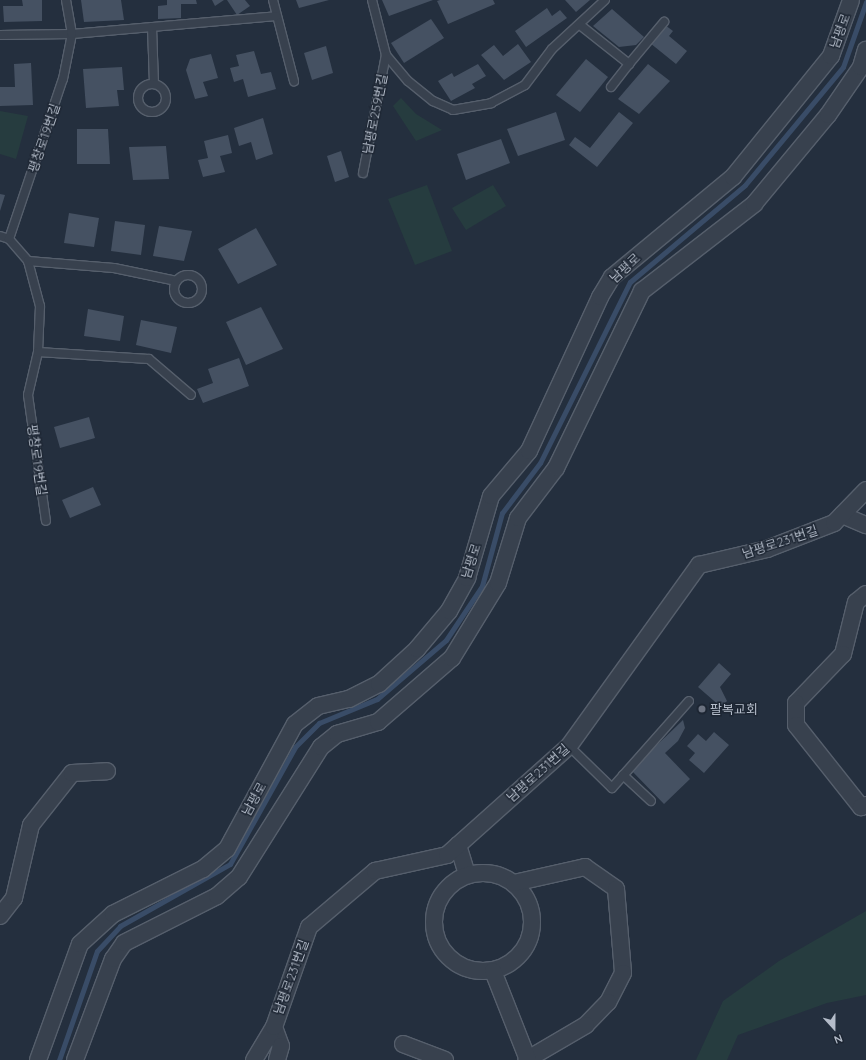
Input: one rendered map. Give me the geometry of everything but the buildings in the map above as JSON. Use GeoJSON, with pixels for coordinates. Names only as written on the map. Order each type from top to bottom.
{"type":"FeatureCollection","features":[{"type":"Feature","properties":{"kind":"street","name":"남평로"},"geometry":{"type":"LineString","coordinates":[[38,1060],[80,944],[114,914],[203,869],[227,849],[295,724],[318,706],[349,699],[380,684],[417,649],[449,611],[467,578],[491,496],[529,451],[600,297],[612,277],[733,177],[831,56],[851,0]]}},
{"type":"Feature","properties":{"kind":"street"},"geometry":{"type":"LineString","coordinates":[[75,1060],[112,959],[124,943],[217,896],[240,877],[321,747],[337,734],[378,722],[452,658],[498,583],[518,518],[556,468],[642,290],[754,204],[828,115],[861,67],[866,50]]}},
{"type":"Feature","properties":{"kind":"street","name":"남평로231번길"},"geometry":{"type":"LineString","coordinates":[[254,1060],[274,1027],[309,928],[375,870],[447,855],[569,746],[700,565],[767,549],[834,523],[866,490]]}},
{"type":"Feature","properties":{"kind":"street"},"geometry":{"type":"LineString","coordinates":[[842,514],[866,525]]}},
{"type":"Feature","properties":{"kind":"street"},"geometry":{"type":"LineString","coordinates":[[866,594],[856,602],[843,654],[796,703],[796,725],[861,807],[866,806]]}},
{"type":"Feature","properties":{"kind":"street"},"geometry":{"type":"LineString","coordinates":[[0,916],[14,898],[31,825],[72,773],[107,771]]}},
{"type":"Feature","properties":{"kind":"street"},"geometry":{"type":"LineString","coordinates":[[458,845],[467,875]]}},
{"type":"Feature","properties":{"kind":"street"},"geometry":{"type":"LineString","coordinates":[[493,971],[527,1060],[586,1025],[608,1002],[623,973],[616,889],[585,866],[514,883]]}},
{"type":"Feature","properties":{"kind":"street"},"geometry":{"type":"LineString","coordinates":[[491,874],[514,883],[525,895],[531,909],[533,925],[529,941],[521,955],[512,962],[493,971],[476,972],[461,967],[447,957],[441,948],[433,927],[435,911],[441,896],[453,883],[467,875],[491,874]]}},
{"type":"Feature","properties":{"kind":"street"},"geometry":{"type":"LineString","coordinates":[[274,1027],[281,1046],[278,1060]]}},
{"type":"Feature","properties":{"kind":"street"},"geometry":{"type":"LineString","coordinates":[[403,1044],[446,1060]]}},
{"type":"Feature","properties":{"kind":"lane","name":"평창로19번길"},"geometry":{"type":"LineString","coordinates":[[46,521],[28,395],[38,352],[40,306],[28,261],[9,239],[63,79],[72,34],[66,0]]}},
{"type":"Feature","properties":{"kind":"lane"},"geometry":{"type":"LineString","coordinates":[[273,0],[294,81]]}},
{"type":"Feature","properties":{"kind":"lane","name":"남평로259번길"},"geometry":{"type":"LineString","coordinates":[[363,173],[386,55],[372,0]]}},
{"type":"Feature","properties":{"kind":"lane","name":"남평로259번길"},"geometry":{"type":"LineString","coordinates":[[386,55],[408,81],[433,101],[453,110],[491,103],[525,84],[552,49],[580,25],[605,0]]}},
{"type":"Feature","properties":{"kind":"lane"},"geometry":{"type":"LineString","coordinates":[[0,35],[72,34],[276,16]]}},
{"type":"Feature","properties":{"kind":"lane"},"geometry":{"type":"LineString","coordinates":[[611,87],[664,22]]}},
{"type":"Feature","properties":{"kind":"lane"},"geometry":{"type":"LineString","coordinates":[[580,25],[629,64]]}},
{"type":"Feature","properties":{"kind":"lane"},"geometry":{"type":"LineString","coordinates":[[152,27],[154,83]]}},
{"type":"Feature","properties":{"kind":"lane"},"geometry":{"type":"LineString","coordinates":[[0,236],[9,239]]}},
{"type":"Feature","properties":{"kind":"lane"},"geometry":{"type":"LineString","coordinates":[[28,261],[114,268],[177,282]]}},
{"type":"Feature","properties":{"kind":"lane"},"geometry":{"type":"LineString","coordinates":[[38,352],[149,359],[192,395]]}},
{"type":"Feature","properties":{"kind":"lane"},"geometry":{"type":"LineString","coordinates":[[569,746],[612,788],[688,701]]}},
{"type":"Feature","properties":{"kind":"lane"},"geometry":{"type":"LineString","coordinates":[[623,775],[651,801]]}},
{"type":"Feature","properties":{"kind":"green space"},"geometry":{"type":"Polygon","coordinates":[[[401,98],[416,114],[442,130],[416,141],[393,106],[401,98]]]}},
{"type":"Feature","properties":{"kind":"green space"},"geometry":{"type":"Polygon","coordinates":[[[0,111],[28,116],[16,159],[0,154],[0,111]]]}},
{"type":"Feature","properties":{"kind":"green space"},"geometry":{"type":"Polygon","coordinates":[[[427,185],[452,251],[415,265],[388,199],[427,185]]]}},
{"type":"Feature","properties":{"kind":"green space"},"geometry":{"type":"Polygon","coordinates":[[[493,185],[506,206],[466,230],[452,208],[493,185]]]}},
{"type":"Feature","properties":{"kind":"green space"},"geometry":{"type":"Polygon","coordinates":[[[866,911],[866,995],[827,1003],[738,1035],[727,1060],[696,1060],[723,1001],[779,961],[866,911]]]}},
{"type":"Feature","properties":{"kind":"waterway"},"geometry":{"type":"LineString","coordinates":[[59,1060],[97,951],[120,926],[230,864],[295,747],[319,723],[377,699],[446,640],[482,586],[502,513],[540,463],[630,282],[745,185],[843,67],[866,2]]}},
{"type":"Feature","properties":{"kind":"place","name":"팔복교회"},"geometry":{"type":"Point","coordinates":[702,709]}}]}
